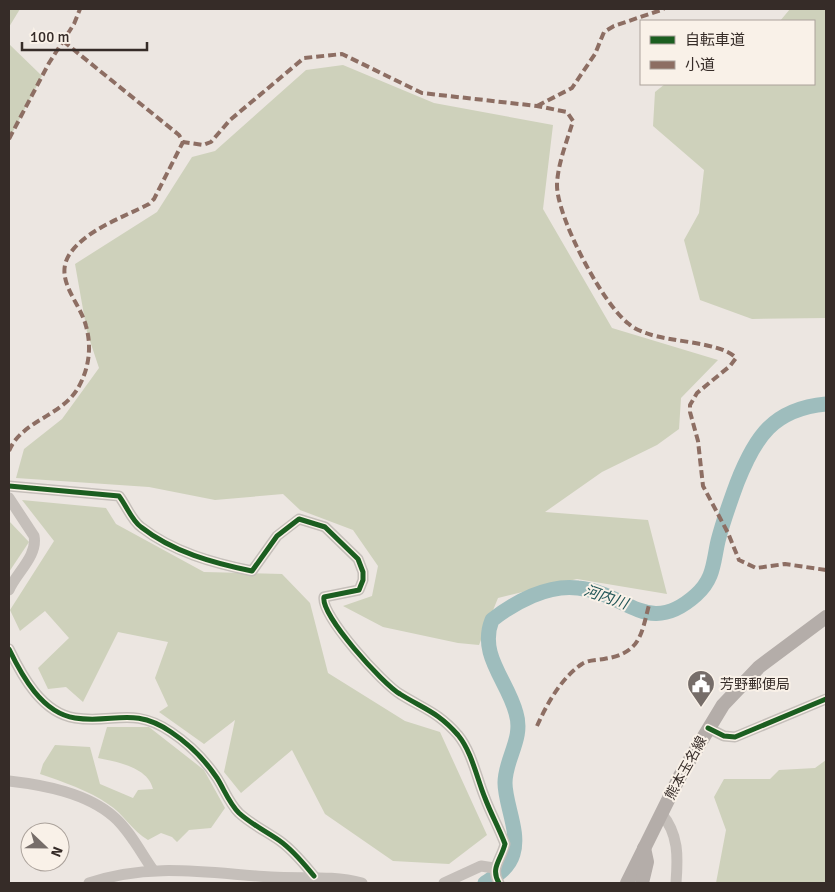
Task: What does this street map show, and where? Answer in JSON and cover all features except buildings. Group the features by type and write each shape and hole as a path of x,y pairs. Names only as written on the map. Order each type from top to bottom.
{"main road":[{"name":"熊本玉名線","path":"626,883 661,813 708,728 739,686 759,667 826,617"},
{"name":"熊本玉名線","path":"642,883 647,862 644,848"}],"street":[{"path":"9,486 120,496 140,526 164,541 208,562 252,571 277,536 299,518 325,527 358,559 364,580 359,590 324,597 325,607 342,634 380,678 399,694 429,709 443,719 460,737 504,844 494,868 494,874 499,883"},
{"path":"9,498 34,536 35,543 31,555 14,578 9,590"},
{"path":"9,649 20,671 38,694 54,710 75,718 124,716 147,719 171,732 198,754 210,768 239,813 281,842 305,863 314,876"},
{"path":"708,728 724,736 735,737 826,699"},
{"path":"9,781 70,793 98,805 125,829 153,870"},
{"path":"661,813 670,824 678,850 676,883"},
{"path":"444,883 481,866 494,868"},
{"path":"89,883 110,876 153,870 200,870 271,877 314,876 362,883"}],"green space":[{"path":"9,9 20,9 9,27"},
{"path":"790,9 826,9 826,318 752,319 700,300 684,240 699,213 704,170 653,126 655,92 664,85 815,85 815,20 781,20"},
{"path":"9,44 42,76 9,139"},
{"path":"343,65 434,103 553,125 543,209 612,328 718,360 681,398 679,429 657,445 602,472 545,512 648,520 667,594 577,579 498,598 479,645 458,643 383,627 343,606 372,596 378,566 353,530 300,510 283,494 215,500 149,487 16,478 24,449 62,419 99,368 87,332 75,264 157,212 192,157 215,151 306,70"},
{"path":"22,500 106,508 116,524 204,572 282,574 310,603 328,673 405,721 440,732 487,835 449,864 393,861 325,814 292,750 241,793 224,772 235,720 204,744 159,712 168,706 155,678 168,642 118,632 83,702 66,687 48,689 38,668 69,638 45,611 20,631 10,610 54,541"},
{"path":"9,521 29,542 9,572"},
{"path":"107,727 149,727 204,770 225,808 211,828 189,830 177,842 172,837 161,833 148,840 137,832 114,808 101,799 40,774 43,764 55,745 90,747 100,784 133,798 138,790 153,789 145,775 131,767 98,758"},
{"path":"826,760 826,883 716,883 726,830 714,797 724,779 770,779 779,770 815,768"}],"waterway":[{"name":"河内川","path":"485,883 506,867 511,859 515,845 514,827 505,783 518,731 518,722 512,701 491,656 489,633 492,620 532,596 567,587 595,592 637,610 650,613 664,613 679,607 696,595 710,577 720,534 732,497 744,467 759,439 768,428 792,412 826,404"}],"marked path":[{"path":"9,139 49,63 74,24 80,9"},
{"path":"537,106 572,88 595,54 604,32 614,26 664,9"},
{"path":"63,41 179,135 183,142 203,145 211,142 230,120 304,58 342,54 422,93 537,106 567,112 573,121 559,168 557,184 559,198 572,237 607,299 618,314 639,330 656,336 707,345 729,353 736,358 730,366 697,393 690,405 690,412 698,441 703,486 728,533 739,560 756,568 785,564 826,570"},
{"path":"9,451 23,432 71,398 85,373 89,350 88,334 83,317 66,282 64,273 69,255 76,246 95,231 149,204 154,199 183,142"},
{"path":"537,726 555,692 574,670 587,662 616,656 632,647 641,634 649,605"}],"cycle path":[{"path":"9,486 119,496 132,517 153,536 180,550 208,560 252,571 277,536 299,519 325,527 358,559 363,572 363,580 359,590 324,597 325,606 342,633 380,677 400,694 444,721 463,742 471,757 487,804 505,844 496,868 499,883"},
{"path":"9,649 34,692 53,709 63,715 88,719 134,718 145,720 158,724 178,737 207,765 239,813 285,845 314,876"},
{"path":"708,728 724,736 735,737 826,699"}],"place":[{"name":"芳野郵便局","path":"701,708"}]}
